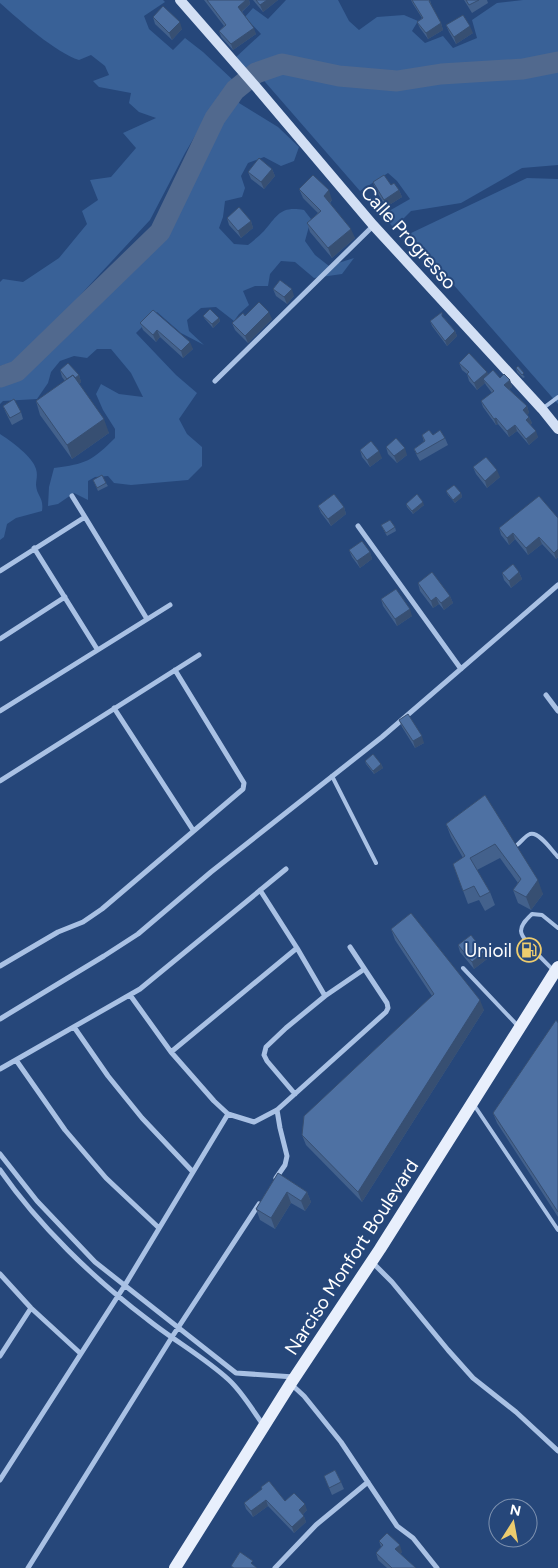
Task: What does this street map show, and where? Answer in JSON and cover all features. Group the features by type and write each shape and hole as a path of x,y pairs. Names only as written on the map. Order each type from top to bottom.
{"main road":[{"name":"Calle Progresso","path":"180,0 374,225 542,409 558,429"},
{"name":"Narciso Monfort Boulevard","path":"175,1568 293,1380 371,1262 556,970"}],"street":[{"path":"215,381 374,225"},
{"path":"72,496 147,619"},
{"path":"0,571 85,517"},
{"path":"358,526 461,669"},
{"path":"34,548 97,649"},
{"path":"0,1019 138,934 219,866 382,737 558,586"},
{"path":"0,640 65,597"},
{"path":"0,711 170,605"},
{"path":"0,781 199,655"},
{"path":"0,966 58,932 83,922 102,909 244,786 176,670"},
{"path":"546,695 558,710"},
{"path":"114,708 193,830"},
{"path":"0,1069 140,989 286,869"},
{"path":"260,890 298,948 325,996"},
{"path":"172,1052 298,948"},
{"path":"130,995 172,1052 214,1101 228,1114 254,1122 277,1110 386,1012 388,1008 387,1003 350,948"},
{"path":"295,1094 267,1061 264,1055 266,1047 325,996 363,970"},
{"path":"74,1027 108,1076 142,1118 193,1172"},
{"path":"16,1060 65,1130 106,1178 159,1228"},
{"path":"272,1184 285,1165 288,1156 277,1110"},
{"path":"0,1480 125,1285 228,1114"},
{"path":"0,1154 37,1201 96,1262 236,1373 293,1380 357,1464 398,1526 413,1538 437,1568"},
{"path":"0,1170 46,1226 89,1271 146,1319 231,1382 264,1426"},
{"path":"28,1568 172,1337 262,1200"},
{"path":"371,1262 392,1282 473,1378 516,1412 558,1451"},
{"path":"0,1274 31,1308 80,1354"},
{"path":"0,1356 31,1308"},
{"path":"231,1382 236,1373"},
{"path":"275,1568 316,1525 368,1482"}],"lane":[{"path":"542,409 558,397"},
{"path":"332,776 376,863"},
{"path":"517,845 529,834 534,834 558,857"},
{"path":"556,970 524,939 521,931 524,922 532,914 542,915 558,928"},
{"path":"463,968 519,1027"},
{"path":"472,1103 558,1230"}],"shaded area":[{"path":"0,0 163,0 165,2 144,16 149,29 173,50 185,38 234,81 219,95 185,153 150,220 40,341 14,362 0,366 0,282 3,279 23,282 59,258 87,224 82,211 98,200 90,180 111,177 136,148 123,133 156,118 139,112 129,103 131,93 99,87 93,81 109,75 105,66 91,55 79,60 60,51 17,18 0,3"},
{"path":"286,0 338,0 349,21 359,30 377,17 404,15 418,21 412,31 425,43 443,36 453,48 477,38 472,20 497,3 523,0 558,0 558,55 524,65 438,71 395,77 367,71 336,71 307,66 287,59 249,73 235,58 261,34 245,17 253,8 268,19"},
{"path":"558,67 558,165 522,168 461,203 411,211 394,228 382,215 410,199 397,181 388,173 360,191 259,75 282,70 337,82 419,86 449,79 527,76"},
{"path":"242,91 239,103 278,127 299,147 294,161 281,166 264,157 248,163 241,176 245,188 242,197 225,201 223,217 219,228 234,244 248,245 280,213 290,209 304,210 311,219 305,241 315,255 329,266 354,258 342,274 314,278 295,262 281,261 270,274 268,286 255,286 243,291 249,305 234,321 216,307 201,308 187,320 189,331 204,345 181,333 157,312 136,333 176,375 197,393 179,419 187,434 202,447 202,466 188,480 131,485 114,483 108,476 95,477 88,481 88,500 74,493 58,504 48,506 49,487 54,468 74,465 88,460 115,438 115,429 96,394 101,384 119,394 143,397 131,373 111,349 97,349 87,358 74,356 60,361 51,372 48,383 37,399 3,401 0,404 0,384 21,377 169,235 223,123"},
{"path":"527,178 558,179 558,404 409,234"},
{"path":"0,434 21,450 34,464 37,473 36,485 42,511 16,518 7,524 4,537 0,540"}],"building":[{"path":"207,0 246,0 238,7 254,28 231,44 219,31 226,25"},
{"path":"256,0 267,0 260,5"},
{"path":"412,0 430,0 441,23 426,33 417,22 423,18"},
{"path":"466,0 479,0 469,5"},
{"path":"163,6 180,22 169,33 153,17"},
{"path":"463,15 470,26 454,37 446,25"},
{"path":"259,158 272,169 261,182 248,172"},
{"path":"313,175 329,190 324,196 351,229 328,248 307,223 321,211 299,189"},
{"path":"384,175 391,185 394,183 399,190 384,200 373,182"},
{"path":"239,207 251,221 238,231 227,218"},
{"path":"280,280 292,289 284,297 273,289"},
{"path":"259,302 269,312 245,336 232,323 243,313 245,316"},
{"path":"210,309 219,318 212,324 203,316"},
{"path":"153,310 190,342 181,351 157,330 153,335 140,323"},
{"path":"442,312 442,316 455,331 445,341 430,321"},
{"path":"469,353 487,372 474,383 467,374 469,372 459,363"},
{"path":"68,363 79,375 75,378 73,375 67,379 60,370"},
{"path":"518,366 524,373 522,375 516,368"},
{"path":"493,370 500,378 504,374 510,380 504,385 527,406 523,410 529,417 526,420 536,431 526,439 515,425 507,431 496,418 494,419 481,401 494,391 483,379"},
{"path":"73,375 104,419 67,445 36,401"},
{"path":"14,399 21,412 10,418 3,406"},
{"path":"429,430 433,435 440,430 445,438 417,454 414,449 425,441 422,435"},
{"path":"396,438 405,448 394,456 386,447"},
{"path":"371,441 379,451 367,460 360,450"},
{"path":"486,457 497,470 485,481 473,467"},
{"path":"102,475 106,483 97,488 93,480"},
{"path":"454,485 461,493 453,500 446,491"},
{"path":"334,494 344,507 328,519 318,506"},
{"path":"417,494 423,502 412,511 406,504"},
{"path":"539,496 558,518 558,549 554,553 539,537 526,548 513,533 507,538 499,528"},
{"path":"390,520 395,527 386,533 381,525"},
{"path":"362,541 370,552 357,561 349,550"},
{"path":"513,564 519,572 509,581 502,573"},
{"path":"432,572 450,596 441,603 436,597 431,601 418,583"},
{"path":"396,589 410,609 395,619 381,599"},
{"path":"408,714 422,736 413,741 399,720"},
{"path":"373,754 381,764 373,771 365,761"},
{"path":"485,795 538,880 526,897 513,890 521,879 495,844 470,858 490,892 480,897 474,886 463,891 453,864 465,856 446,824"},
{"path":"411,913 480,1000 358,1192 302,1135 304,1116 434,994 391,929"},
{"path":"471,935 484,952 472,962 458,945"},
{"path":"556,1020 558,1023 558,1212 493,1113"},
{"path":"278,1173 307,1192 301,1201 287,1192 271,1218 256,1209"},
{"path":"335,1470 341,1482 329,1488 324,1476"},
{"path":"269,1481 285,1501 294,1493 305,1504 299,1510 304,1516 292,1527 266,1500 251,1511 244,1503"},
{"path":"387,1533 400,1545 395,1549 416,1568 392,1568 376,1553 383,1545 379,1541"},
{"path":"240,1552 253,1561 251,1563 257,1568 234,1568 231,1566"}],"waterway":[{"path":"0,377 17,371 160,232 215,118 235,90 256,73 282,64 339,76 397,81 441,74 523,69 558,62"}],"place":[{"name":"Unioil","path":"529,950"}]}
